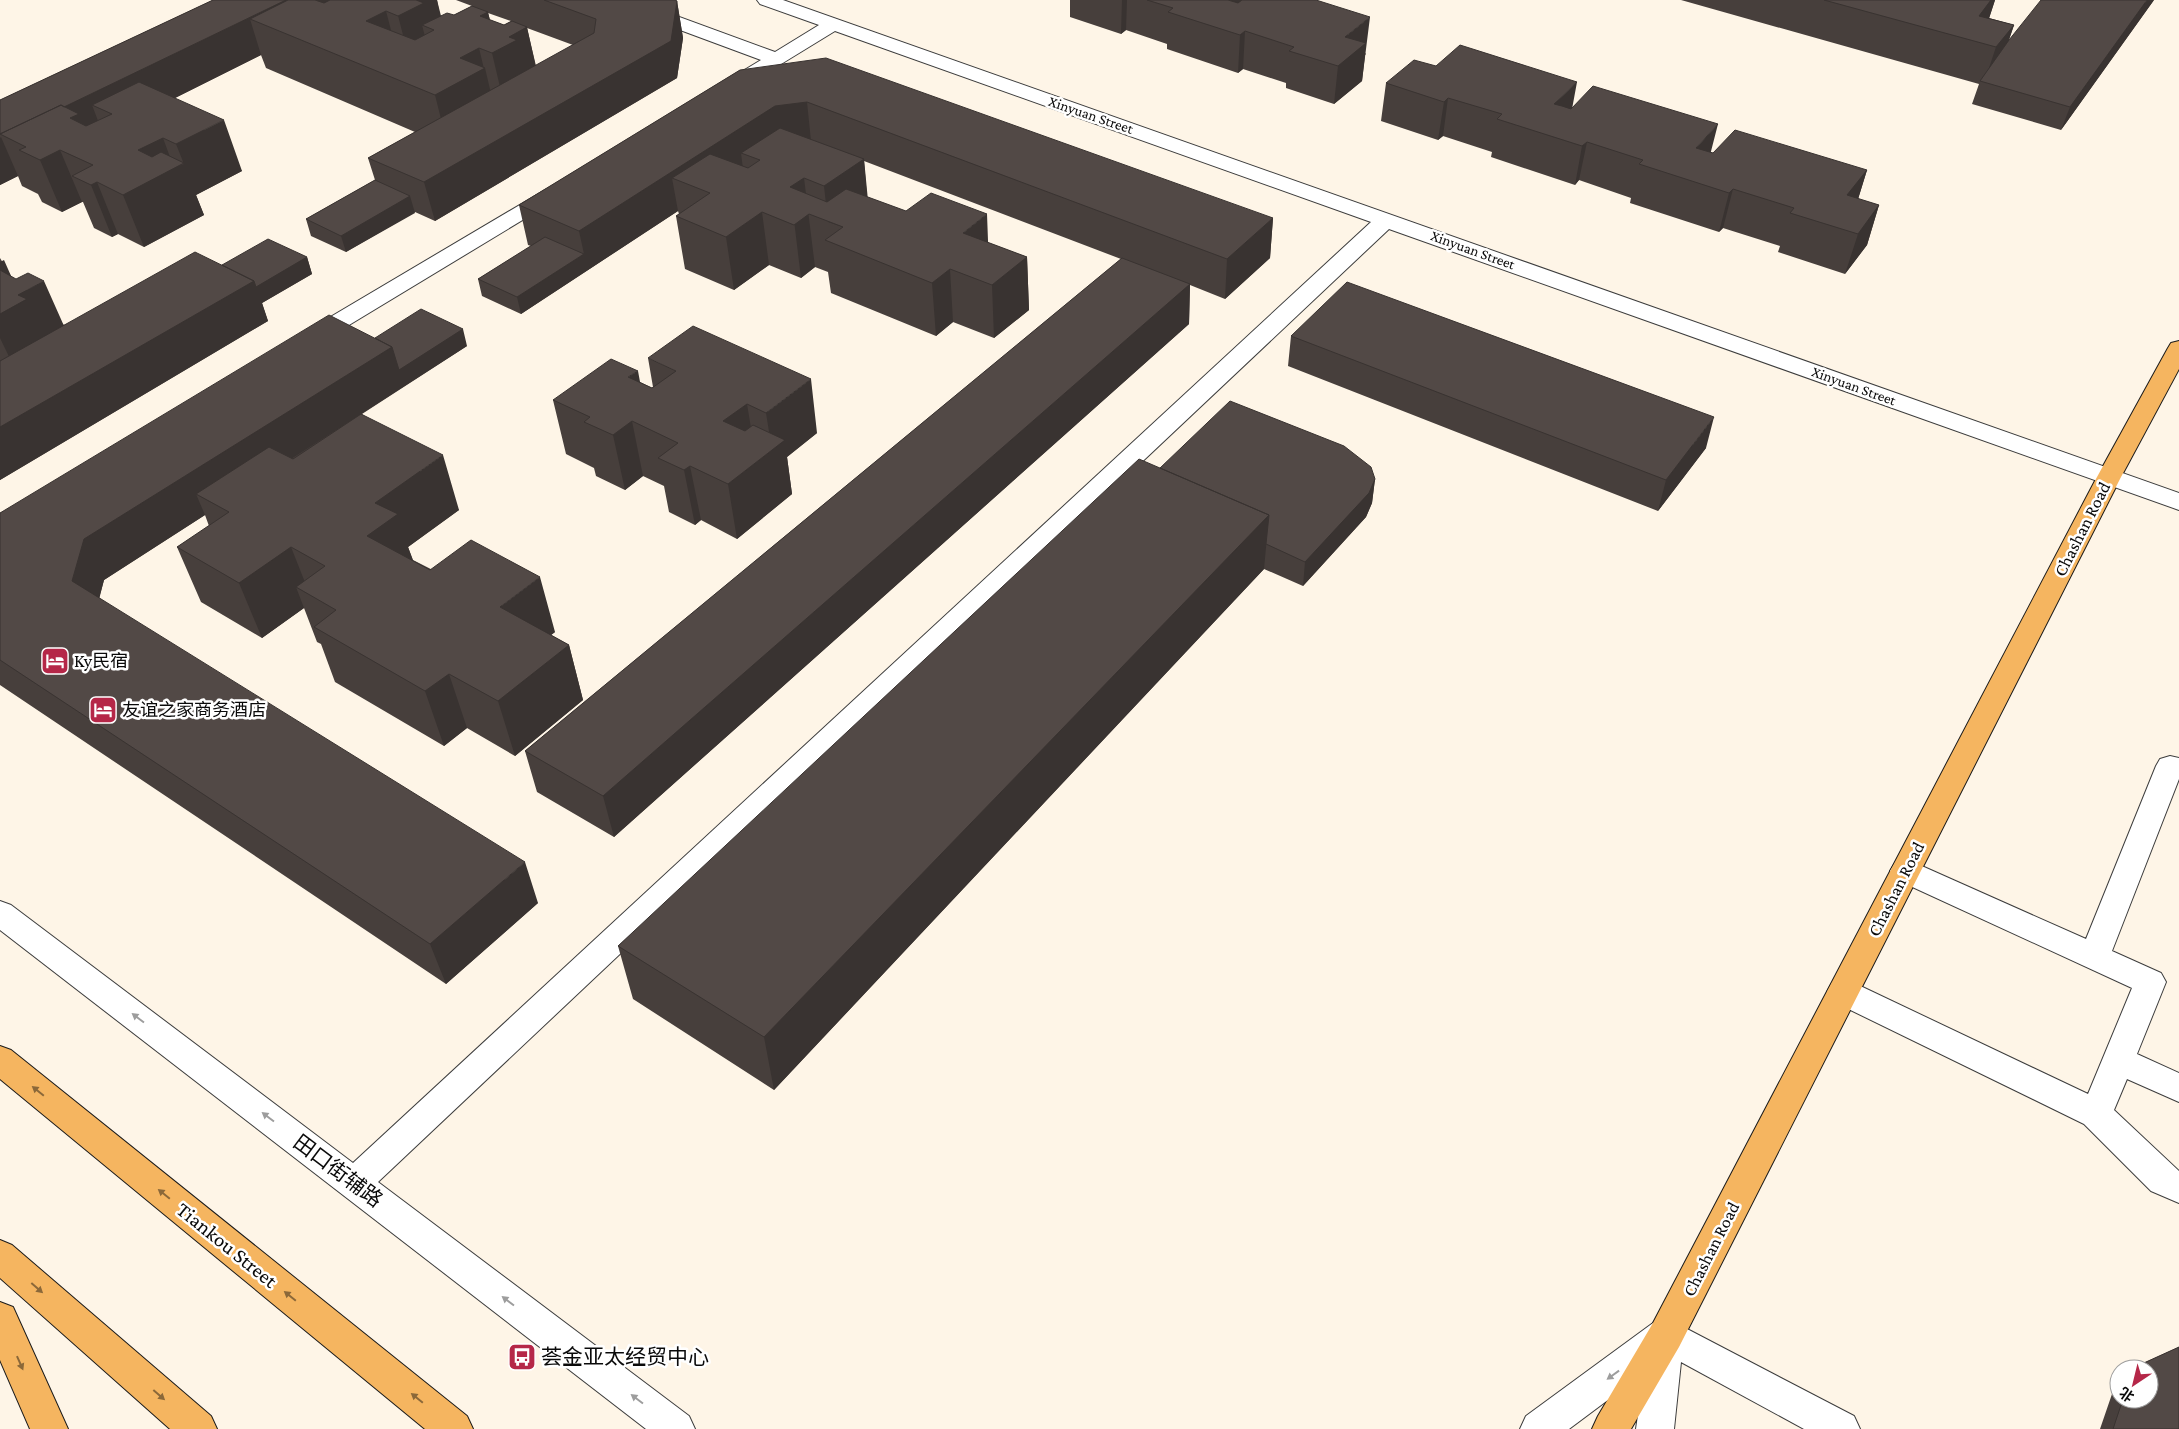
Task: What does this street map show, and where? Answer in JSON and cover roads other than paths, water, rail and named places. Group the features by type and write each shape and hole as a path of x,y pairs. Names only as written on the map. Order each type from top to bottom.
{"main road":[{"name":"Chashan Road","path":"1611,1429 1666,1335 2109,477 2179,348"},
{"name":"Tiankou Street","path":"0,1060 454,1429"},
{"path":"0,1256 198,1429"},
{"path":"0,1319 49,1429"}],"street":[{"path":"616,0 776,59"},
{"name":"Xinyuan Street","path":"766,0 2179,502"},
{"path":"716,95 834,24"},
{"path":"289,352 572,182"},
{"path":"354,1183 1386,220"},
{"path":"2094,957 2170,766 2179,769"},
{"path":"1905,871 2150,982 2096,1114"},
{"name":"田口街辅路","path":"0,913 676,1429"},
{"path":"1843,992 2096,1114 2163,1180 2179,1188"},
{"path":"2118,1060 2179,1088"},
{"path":"1539,1429 1666,1335"},
{"path":"1655,1429 1666,1335"},
{"path":"1666,1335 1841,1429"}],"place":[{"name":"Ky民宿","path":"55,661"},
{"name":"友谊之家商务酒店","path":"103,710"},
{"name":"荟金亚太经贸中心","path":"522,1357"}]}
